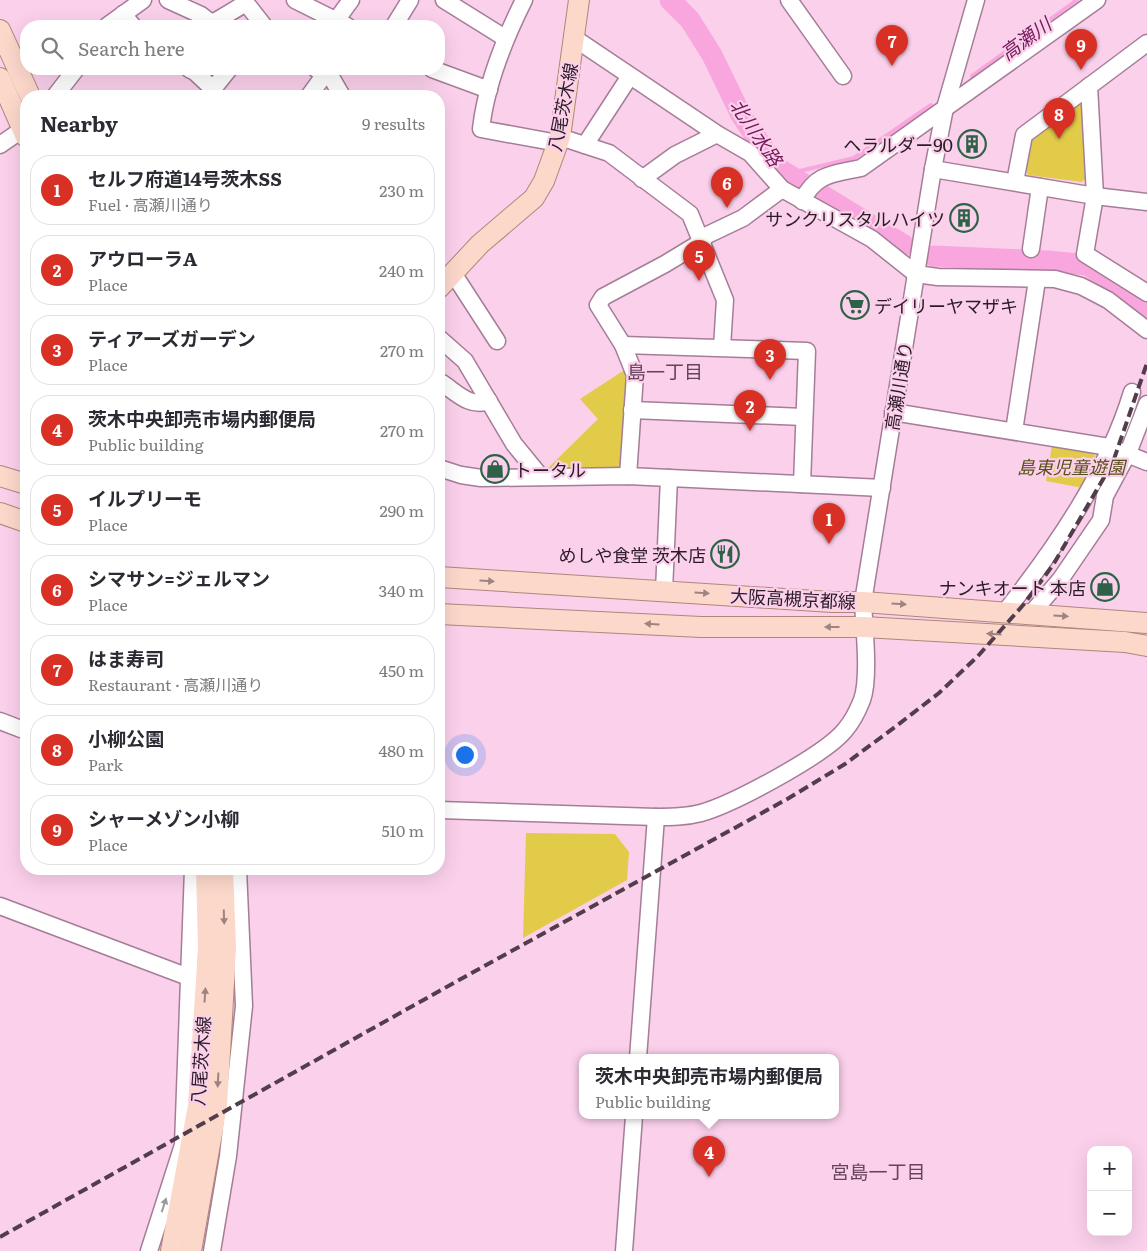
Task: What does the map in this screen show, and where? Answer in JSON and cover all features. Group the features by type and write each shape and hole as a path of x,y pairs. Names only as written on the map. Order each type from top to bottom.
{"main road":[{"name":"八尾茨木線","path":"445,282 480,244 534,198 544,181 559,140 579,0"},
{"path":"0,30 20,74"},
{"path":"20,75 27,90"},
{"path":"0,78 20,120"},
{"path":"0,476 20,482"},
{"path":"0,513 20,520"},
{"name":"大阪高槻京都線","path":"445,577 863,602 1147,622"},
{"name":"大阪高槻京都線","path":"445,614 700,627 864,627 1125,642 1147,646"},
{"name":"八尾茨木線","path":"171,1251 194,1184 217,1106 226,948 207,875"},
{"name":"八尾茨木線","path":"190,1251 194,1184"}],"street":[{"path":"128,20 143,0"},
{"path":"168,0 201,15 207,20"},
{"path":"295,0 331,20"},
{"path":"340,20 351,0"},
{"path":"398,20 410,0"},
{"path":"524,0 505,38 489,90 481,129 559,140 609,153 690,214 725,300 722,347"},
{"path":"788,0 843,76"},
{"name":"高瀬川通り","path":"445,810 656,817 685,816 721,806 812,756 846,730 863,698 866,652 863,602 933,169 946,108 976,0"},
{"path":"806,193 823,176 861,168 1097,0"},
{"path":"452,2 505,38"},
{"path":"218,20 246,3 259,20"},
{"path":"574,38 717,134 750,153 782,189 806,193 872,239 916,274 938,277 1054,279 1081,286 1108,300 1147,330"},
{"path":"1015,182 1024,135 1147,44"},
{"path":"445,74 489,90"},
{"path":"60,90 71,75"},
{"path":"198,75 213,89 224,75"},
{"path":"312,90 318,75"},
{"path":"325,75 336,84 339,90"},
{"path":"584,145 630,76"},
{"path":"1089,86 1095,196 1085,254 1147,293"},
{"path":"0,145 20,134"},
{"path":"642,178 675,154 717,134"},
{"path":"933,169 1095,196 1147,202"},
{"path":"1031,249 1040,187"},
{"path":"628,476 634,375 623,345 598,306 603,297 665,264 702,240 743,218 782,189"},
{"path":"453,273 497,341"},
{"path":"1014,431 1037,280"},
{"path":"445,343 465,361 514,444 541,477"},
{"path":"623,345 807,351 802,484"},
{"path":"445,385 470,402 480,404 490,401"},
{"path":"1005,612 1062,533 1109,447 1126,411 1132,392"},
{"path":"1031,614 1060,580 1091,538 1101,520 1105,496 1128,453 1147,404"},
{"path":"632,410 804,416"},
{"path":"893,412 1109,447 1147,462"},
{"path":"445,470 471,477 628,476 882,488"},
{"path":"664,590 669,478"},
{"path":"0,721 20,729"},
{"path":"638,1054 656,817"},
{"path":"149,1251 183,1145 190,978 205,875"},
{"path":"212,1251 228,1156 244,1006 238,875"},
{"path":"0,906 190,978"},
{"path":"624,1251 634,1119"}],"green space":[{"path":"1077,101 1086,105 1089,175 1082,182 1028,175 1025,167 1031,136"},
{"path":"629,367 621,469 545,471 598,419 580,399"},
{"name":"島東児童遊園","path":"1052,445 1092,451 1097,459 1083,488 1046,481"},
{"path":"526,833 615,834 629,852 627,880 523,938"}],"waterway":[{"name":"北川水路","path":"670,0 690,20 712,55 741,115 776,167 904,245"},
{"name":"高瀬川","path":"972,76 1077,0"},
{"name":"高瀬川","path":"787,174 854,158 931,105"},
{"name":"北川水路","path":"933,256 1048,261 1088,265 1147,310"}],"railway":[{"path":"0,1237 789,798 845,764 895,727 939,693 978,656 1024,604 1053,565 1113,462 1147,363"}],"place":[{"name":"はま寿司","path":"892,66"},
{"name":"シャーメゾン小柳","path":"1081,70"},
{"name":"小柳公園","path":"1059,139"},
{"name":"ヘラルダー90","path":"972,144"},
{"name":"シマサン=ジェルマン","path":"727,208"},
{"name":"サンクリスタルハイツ","path":"964,218"},
{"name":"イルプリーモ","path":"699,281"},
{"name":"デイリーヤマザキ","path":"855,305"},
{"name":"ティアーズガーデン","path":"770,380"},
{"name":"アウローラA","path":"750,431"},
{"name":"トータル","path":"495,469"},
{"name":"セルフ府道14号茨木SS","path":"829,544"},
{"name":"めしや食堂 茨木店","path":"725,554"},
{"name":"ナンキオート 本店","path":"1105,587"},
{"name":"茨木中央卸売市場内郵便局","path":"709,1177"}],"district":[{"name":"島一丁目","path":"665,371"},
{"name":"宮島一丁目","path":"878,1171"}]}
